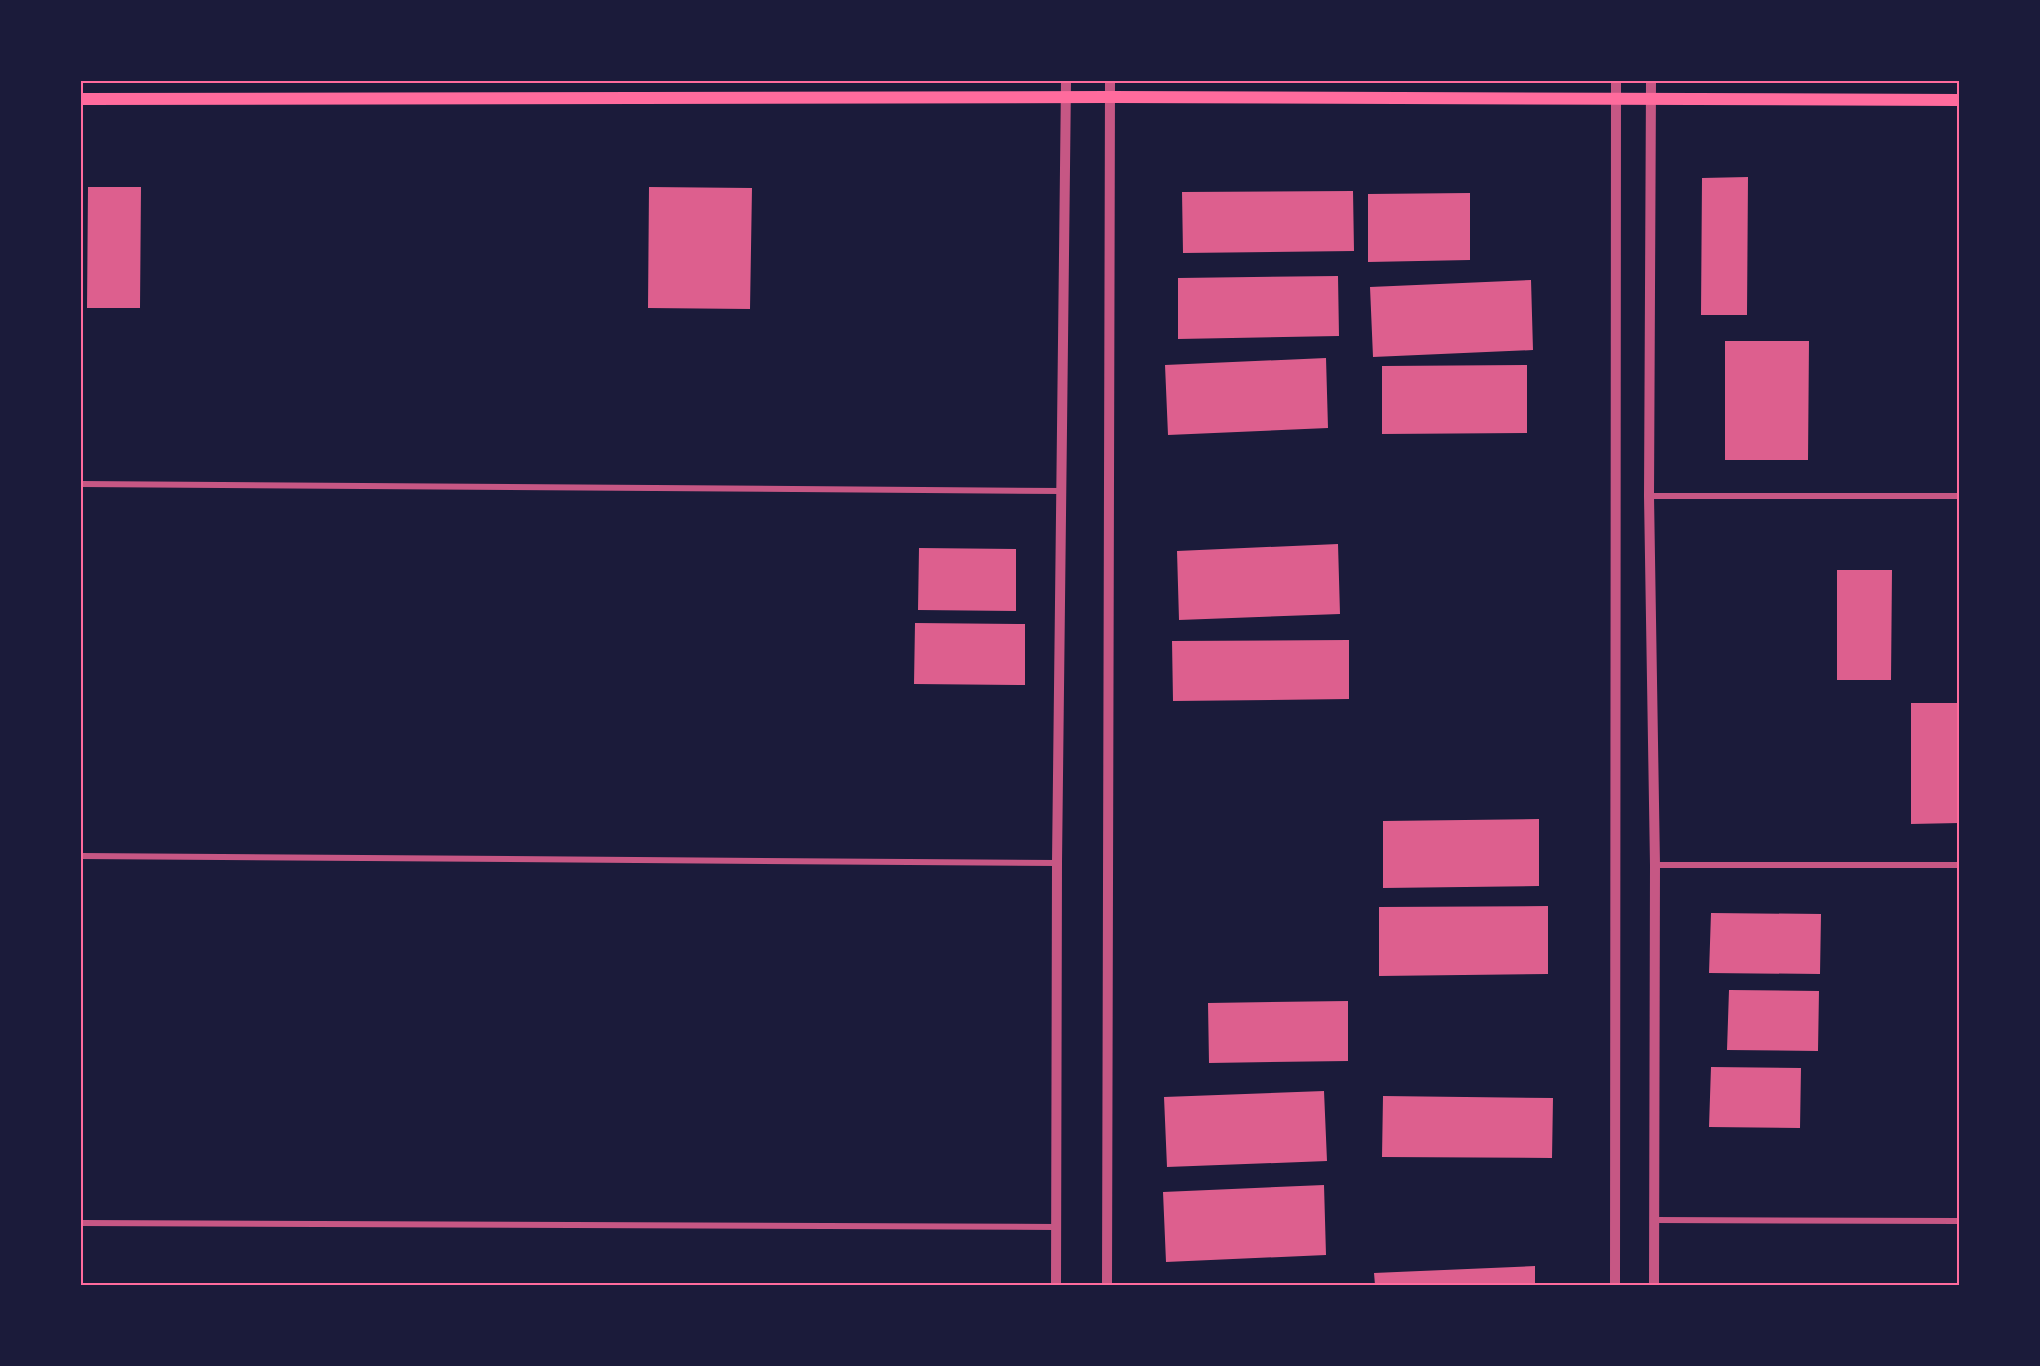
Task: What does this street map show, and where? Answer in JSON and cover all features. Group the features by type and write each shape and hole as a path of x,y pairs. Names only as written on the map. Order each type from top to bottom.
{"main road":[{"path":"81,99 1110,97 1959,100"}],"street":[{"path":"1056,1285 1057,863 1066,81"},
{"path":"1107,1285 1110,81"},
{"path":"1615,1285 1616,81"},
{"path":"1651,81 1648,496 1655,865 1654,1285"},
{"path":"81,484 1062,492"},
{"path":"1648,496 1959,496"},
{"path":"81,856 1057,863"},
{"path":"1655,865 1959,865"},
{"path":"1653,1220 1959,1221"},
{"path":"81,1223 1056,1227"}],"building":[{"path":"1748,177 1747,315 1701,315 1702,178"},
{"path":"88,187 141,187 140,308 87,308"},
{"path":"649,187 752,188 750,309 648,308"},
{"path":"1353,191 1354,251 1183,253 1182,192"},
{"path":"1470,193 1470,260 1368,262 1368,194"},
{"path":"1338,276 1339,336 1178,339 1178,278"},
{"path":"1531,280 1533,350 1373,357 1370,287"},
{"path":"1725,341 1809,341 1808,460 1725,460"},
{"path":"1326,358 1328,428 1168,435 1165,365"},
{"path":"1527,365 1527,433 1382,434 1382,366"},
{"path":"1338,544 1340,614 1179,620 1177,551"},
{"path":"919,548 1016,549 1016,611 918,610"},
{"path":"1837,570 1892,570 1891,680 1837,680"},
{"path":"915,623 1025,624 1025,685 914,684"},
{"path":"1349,640 1349,699 1173,701 1172,641"},
{"path":"1911,703 1959,703 1959,823 1911,824"},
{"path":"1539,819 1539,886 1383,888 1383,821"},
{"path":"1548,906 1548,974 1379,976 1379,907"},
{"path":"1711,913 1821,914 1820,974 1709,973"},
{"path":"1729,990 1819,991 1818,1051 1727,1050"},
{"path":"1348,1001 1348,1061 1209,1063 1208,1003"},
{"path":"1711,1067 1801,1068 1800,1128 1709,1127"},
{"path":"1324,1091 1327,1161 1167,1167 1164,1097"},
{"path":"1383,1096 1553,1098 1552,1158 1382,1157"},
{"path":"1324,1185 1326,1255 1166,1262 1163,1192"},
{"path":"1535,1266 1535,1285 1375,1285 1374,1273"}]}
